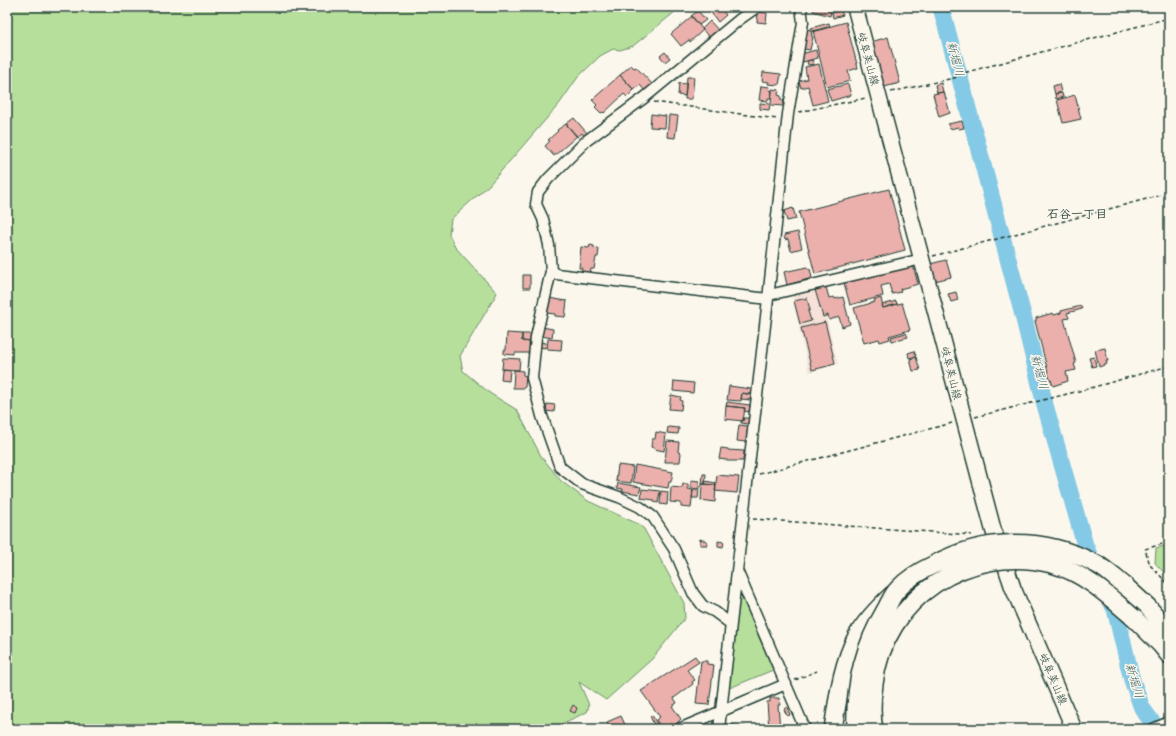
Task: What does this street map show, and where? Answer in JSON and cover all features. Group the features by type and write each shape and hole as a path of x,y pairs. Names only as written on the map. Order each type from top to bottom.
{"highway":[{"path":"833,729 841,683 849,655 857,636 875,611 917,573 942,560 970,549 1011,543 1032,544 1054,547 1076,555 1097,564 1125,586 1148,607 1169,631"},
{"path":"874,729 872,697 876,669 886,640 900,616 936,583 959,570 984,562 1013,560 1034,561 1053,565 1077,574 1092,583 1136,619 1169,655"},
{"path":"856,729 855,707 859,678 866,654 880,618 897,590"}],"main road":[{"name":"岐阜美山線","path":"855,7 993,529 1006,568 1074,729"}],"street":[{"path":"731,624 715,612 703,606 693,594 674,548 653,517 640,507 620,497 582,484 560,467 542,416 532,378 536,338 551,271 549,245 536,204 538,192 548,179 586,141 644,98 740,19 757,7"},
{"path":"720,729 769,297 787,117 803,22 800,7"},
{"path":"551,271 556,274 769,297 922,259"},
{"path":"738,572 804,729"},
{"path":"679,729 786,684"},
{"path":"1153,729 1169,722"}],"path":[{"path":"644,98 653,102 787,117 954,78 967,72 1169,18"},
{"path":"922,259 1169,193"},
{"path":"748,476 1087,389 1169,366"},
{"path":"743,518 974,535"},
{"path":"1169,542 1145,549 1150,565 1169,585"},
{"path":"786,684 817,671"}],"shaded area":[{"path":"819,289 838,364 809,372 792,296"}],"green space":[{"path":"7,7 681,7 633,46 620,50 613,49 600,56 578,77 560,103 489,185 451,219 449,234 455,247 497,293 460,356 463,371 491,394 517,410 541,456 561,481 588,501 638,524 644,529 684,603 685,618 652,659 606,700 579,682 589,705 587,712 559,725 554,729 408,729 397,723 374,729 7,729"},
{"path":"1169,545 1169,578 1155,563 1156,548"},
{"path":"744,599 773,670 727,689 736,602"}],"building":[{"path":"707,7 720,7 726,15 718,22"},
{"path":"814,7 832,7 830,16 813,11"},
{"path":"840,10 843,15 833,18 832,13"},
{"path":"698,11 706,20 699,25 691,16"},
{"path":"758,12 767,13 766,23 757,22"},
{"path":"692,16 703,30 690,42 689,40 681,46 671,34"},
{"path":"710,21 718,30 709,37 702,29"},
{"path":"846,22 858,68 848,71 850,81 827,87 813,31"},
{"path":"829,23 830,27 813,32 811,28"},
{"path":"807,29 811,30 813,37 810,50 804,49"},
{"path":"888,37 900,83 884,87 871,42"},
{"path":"816,50 818,58 803,62 801,54"},
{"path":"665,52 670,58 665,62 660,56"},
{"path":"812,60 814,64 808,65 807,61"},
{"path":"819,64 828,101 813,105 808,86 801,88 799,81 807,79 805,67"},
{"path":"631,65 634,68 636,67 652,84 645,91 640,85 634,90 620,75"},
{"path":"763,72 781,74 779,85 768,84 769,82 762,81"},
{"path":"620,75 634,90 627,97 624,94 604,113 601,113 595,107 597,105 592,100"},
{"path":"687,77 694,77 692,99 685,99"},
{"path":"679,83 686,84 685,96 678,95"},
{"path":"941,83 943,92 937,93 935,85"},
{"path":"848,84 851,95 831,101 827,89"},
{"path":"1059,84 1061,92 1055,94 1053,86"},
{"path":"761,86 770,87 769,90 772,91 771,98 768,98 768,101 759,100"},
{"path":"772,89 779,90 778,95 781,96 781,100 784,100 783,106 771,105"},
{"path":"944,92 950,113 939,117 933,94"},
{"path":"1062,93 1063,97 1056,99 1055,94"},
{"path":"1075,95 1081,119 1063,123 1057,100"},
{"path":"760,103 770,104 769,110 760,109"},
{"path":"651,114 666,116 665,128 650,127"},
{"path":"669,115 678,116 675,138 667,137"},
{"path":"574,118 587,133 584,136 582,133 577,137 566,124"},
{"path":"962,121 964,128 959,129 958,127 950,129 948,124"},
{"path":"566,124 577,136 554,156 545,146 550,141 548,140 558,131 557,130"},
{"path":"889,189 905,250 815,274 799,212"},
{"path":"793,208 796,219 787,221 784,211"},
{"path":"798,232 802,248 791,251 788,239 785,240 784,235"},
{"path":"590,245 599,249 594,269 591,269 590,273 581,272 582,268 579,268 581,247 589,248"},
{"path":"946,260 951,277 935,281 930,264"},
{"path":"913,265 918,284 900,289 901,292 892,294 889,284 881,286 883,296 850,305 844,283"},
{"path":"807,267 810,269 812,278 787,285 784,272"},
{"path":"523,275 530,275 530,288 523,288"},
{"path":"826,287 829,298 834,297 835,299 843,297 850,324 842,327 839,317 829,320 828,315 823,317 815,290"},
{"path":"956,292 958,300 951,302 948,294"},
{"path":"548,298 567,301 565,317 546,313"},
{"path":"807,298 810,310 808,311 811,321 800,324 794,301"},
{"path":"881,298 883,308 902,303 910,330 889,336 890,339 880,342 879,339 864,343 854,308 875,302 874,300"},
{"path":"896,301 897,304 883,308 882,305"},
{"path":"1081,306 1082,309 1067,313 1069,318 1064,319 1076,363 1074,364 1076,370 1066,372 1068,381 1053,386 1050,380 1035,321 1036,318 1053,313 1054,315 1061,313 1061,311"},
{"path":"825,322 835,363 812,370 801,328"},
{"path":"542,327 553,329 552,338 541,336"},
{"path":"507,333 522,334 522,341 531,342 531,353 515,353 515,355 504,354 504,350 506,350"},
{"path":"906,333 908,337 892,341 891,337"},
{"path":"522,334 531,334 531,342 522,341"},
{"path":"548,339 562,340 561,350 547,349"},
{"path":"540,342 546,343 545,348 539,347"},
{"path":"1105,348 1108,361 1106,361 1107,364 1099,367 1095,350"},
{"path":"914,351 916,356 909,358 908,353"},
{"path":"916,357 920,370 913,371 910,359"},
{"path":"1094,357 1096,366 1092,367 1089,358"},
{"path":"503,358 520,359 519,370 502,369"},
{"path":"502,369 510,370 509,381 501,380"},
{"path":"514,370 523,371 523,375 526,376 524,388 513,388"},
{"path":"674,381 694,383 693,393 673,391"},
{"path":"729,386 751,389 750,394 742,393 741,401 727,400"},
{"path":"742,393 751,395 750,400 741,399"},
{"path":"671,395 681,397 681,410 669,409"},
{"path":"727,402 750,405 749,412 744,411 745,408 726,406"},
{"path":"547,404 555,405 554,412 546,411"},
{"path":"726,406 745,408 743,421 725,419"},
{"path":"743,418 749,418 748,424 741,423"},
{"path":"739,425 748,426 746,442 737,441"},
{"path":"668,427 679,428 678,434 667,433"},
{"path":"656,432 666,434 664,451 651,447 652,439 655,439"},
{"path":"667,441 679,442 678,452 681,453 680,462 665,462"},
{"path":"721,448 744,451 743,461 727,461 719,459"},
{"path":"618,465 633,467 631,483 616,481"},
{"path":"635,465 673,472 668,488 633,482"},
{"path":"703,474 706,474 705,484 702,484"},
{"path":"717,475 739,477 737,493 715,491"},
{"path":"691,480 699,481 699,489 691,488"},
{"path":"705,481 716,483 716,485 705,484"},
{"path":"618,483 641,487 639,494 622,491 623,489 617,488"},
{"path":"683,484 688,484 688,489 693,490 691,508 681,507 681,503 670,502 671,487 682,488"},
{"path":"702,484 716,485 715,502 701,500"},
{"path":"642,489 660,491 658,503 654,502 654,500 641,498"},
{"path":"693,490 699,490 698,498 692,498"},
{"path":"661,491 668,492 667,505 660,504"},
{"path":"700,539 707,541 707,545 700,545"},
{"path":"718,541 724,542 723,547 718,546"},
{"path":"695,656 699,662 687,670 695,680 692,682 693,684 674,698 677,703 672,706 681,719 673,727 671,724 662,729 656,720 660,717 641,691"},
{"path":"701,661 707,661 707,664 714,665 709,705 696,704"},
{"path":"770,698 779,698 780,705 778,705 780,729 769,729 767,702 770,702"},
{"path":"573,705 577,708 575,713 570,711"},
{"path":"787,707 790,715 787,716 784,709"},
{"path":"652,715 657,724 654,725 650,716"},
{"path":"621,716 627,729 610,729 607,722"},
{"path":"726,724 746,727 746,729 725,729"}],"waterway":[{"name":"新堀川","path":"941,7 1024,319 1045,405 1085,545 1098,577 1115,609 1132,680 1142,708 1157,729"}],"district":[{"name":"石谷一丁目","path":"1077,214"}]}
